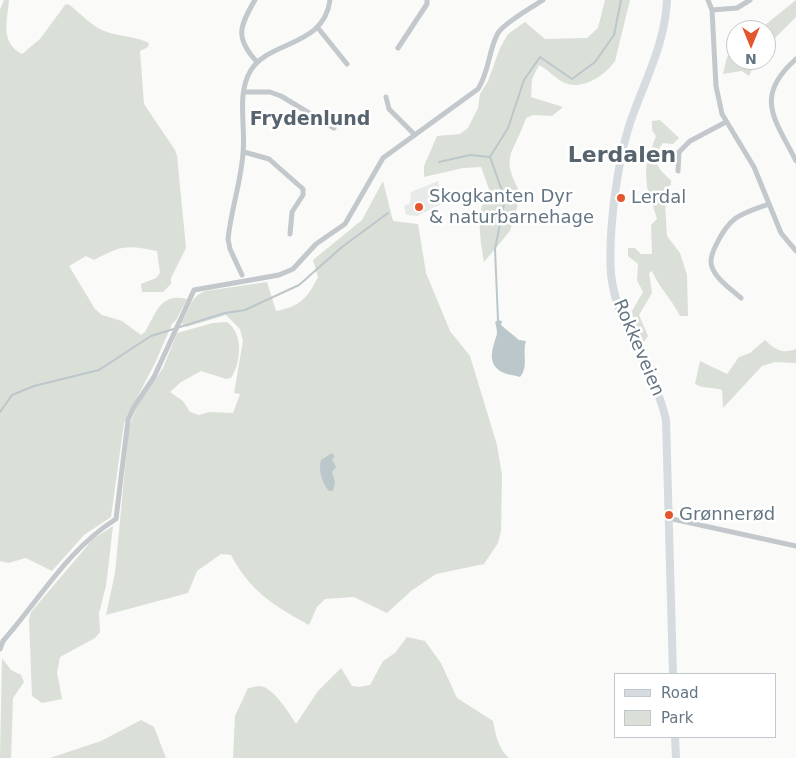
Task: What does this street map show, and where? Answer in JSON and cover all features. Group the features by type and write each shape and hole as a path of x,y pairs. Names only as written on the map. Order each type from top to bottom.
{"main road":[{"name":"Rokkeveien","path":"667,0 662,39 630,123 624,147 614,215 611,260 613,285 620,308 663,408 667,432 673,673"},
{"path":"675,738 676,758"}],"street":[{"path":"255,0 244,18 240,32 245,49 257,62"},
{"path":"242,275 230,249 228,239 244,152 244,92 246,81 257,62 318,28 326,15 330,0"},
{"path":"398,48 427,4 427,0"},
{"path":"0,649 4,641 74,553 95,534 116,519 128,420 154,376 194,290 287,272 316,244 341,228 352,215 380,161 478,89 486,77 492,47 499,31 543,0"},
{"path":"708,0 712,10 716,86 726,122 754,167 781,233 796,251"},
{"path":"712,10 737,8 750,0"},
{"path":"318,28 347,64"},
{"path":"796,60 776,79 771,96 772,114 796,161"},
{"path":"244,92 270,92 281,96 334,128"},
{"path":"386,97 389,109 415,135"},
{"path":"678,171 679,152 695,138 726,122"},
{"path":"244,152 269,159 303,189 303,195 292,212 290,234"},
{"path":"741,298 716,275 710,260 729,222 739,215 768,204"},
{"path":"668,518 796,546"}],"shaded area":[{"path":"438,181 442,204 417,216 406,215 404,206 410,203 411,192"},
{"path":"498,320 502,321 501,325 519,340 526,341 525,364 520,377 498,370 492,361 492,350 497,334 495,322"},
{"path":"332,453 335,457 332,459 336,467 332,472 335,482 333,491 329,491 321,476 320,464 321,460"}],"green space":[{"path":"4,0 9,0 6,31 10,44 22,54 40,39 65,5 68,4 101,30 149,43 148,47 140,51 144,104 175,150 177,156 186,248 171,278 171,284 163,292 142,292 141,284 156,278 160,273 157,251 131,247 118,249 94,260 86,256 69,266 95,309 102,315 122,321 141,335 145,332 156,311 165,302 178,298 187,299 172,324 156,361 124,423 111,517 84,535 52,571 26,558 8,563 0,561 0,10"},
{"path":"605,0 630,0 615,61 611,67 598,77 576,85 561,81 539,65 532,79 531,97 563,107 552,116 533,115 526,118 513,148 509,163 514,181 521,194 510,231 484,262 480,234 480,215 489,189 481,167 463,168 424,177 424,166 437,136 460,134 468,128 478,108 480,94 488,81 500,48 508,34 525,22 545,39 587,38 598,28"},
{"path":"796,0 796,17 776,37 776,20 771,20"},
{"path":"726,61 726,70 752,70 749,76 742,71 723,74"},
{"path":"660,120 679,138 673,144 663,143 659,148 656,158 662,172 671,180 671,185 664,188 667,236 680,253 687,275 688,316 680,316 652,271 649,273 652,293 639,315 648,336 644,342 634,323 632,311 643,292 637,280 638,264 628,256 628,248 635,248 641,254 652,254 651,225 657,219 647,187 646,171 647,160 656,136 652,130 652,121"},
{"path":"383,181 393,221 418,224 426,273 450,331 470,356 497,445 502,475 501,531 498,543 484,564 436,574 411,591 387,613 354,597 325,599 317,607 309,625 264,596 246,578 231,555 221,554 197,571 188,593 106,615 115,573 129,426 137,407 163,368 177,333 213,323 227,322 232,327 238,341 239,357 231,378 226,379 201,371 181,382 170,392 183,401 190,412 199,415 209,412 233,413 240,394 234,393 243,341 240,329 226,315 186,327 182,322 193,300 206,291 267,282 276,311 297,304 310,291 318,277 313,260 362,220"},
{"path":"765,340 779,350 796,349 796,363 775,362 762,366 723,408 722,390 701,387 695,384 700,361 727,374 739,357 750,353"},
{"path":"113,526 106,586 99,613 100,632 95,638 60,657 57,672 62,699 42,703 32,696 29,619 31,612 93,539"},
{"path":"407,637 425,641 441,663 457,698 493,721 496,737 509,758 233,758 235,716 248,688 260,686 270,691 281,702 296,724 318,691 341,668 352,686 370,685 383,661 395,653"},
{"path":"2,658 11,670 21,675 24,682 13,698 11,758 0,758"},
{"path":"141,720 154,727 166,758 50,758 101,741"}],"waterway":[{"path":"439,162 470,155 490,157 508,128 524,80 540,57 572,79 595,62 614,35 621,0"},
{"path":"490,157 505,199 495,249 498,320"},
{"path":"0,412 12,395 34,386 99,370 151,336 225,313 245,310 299,285 342,247 388,213"}],"place":[{"name":"Lerdal","path":"621,198"},
{"name":"Skogkanten Dyr & naturbarnehage","path":"419,207"},
{"name":"Grønnerød","path":"669,515"}],"district":[{"name":"Frydenlund","path":"310,120"},
{"name":"Lerdalen","path":"622,156"}]}
